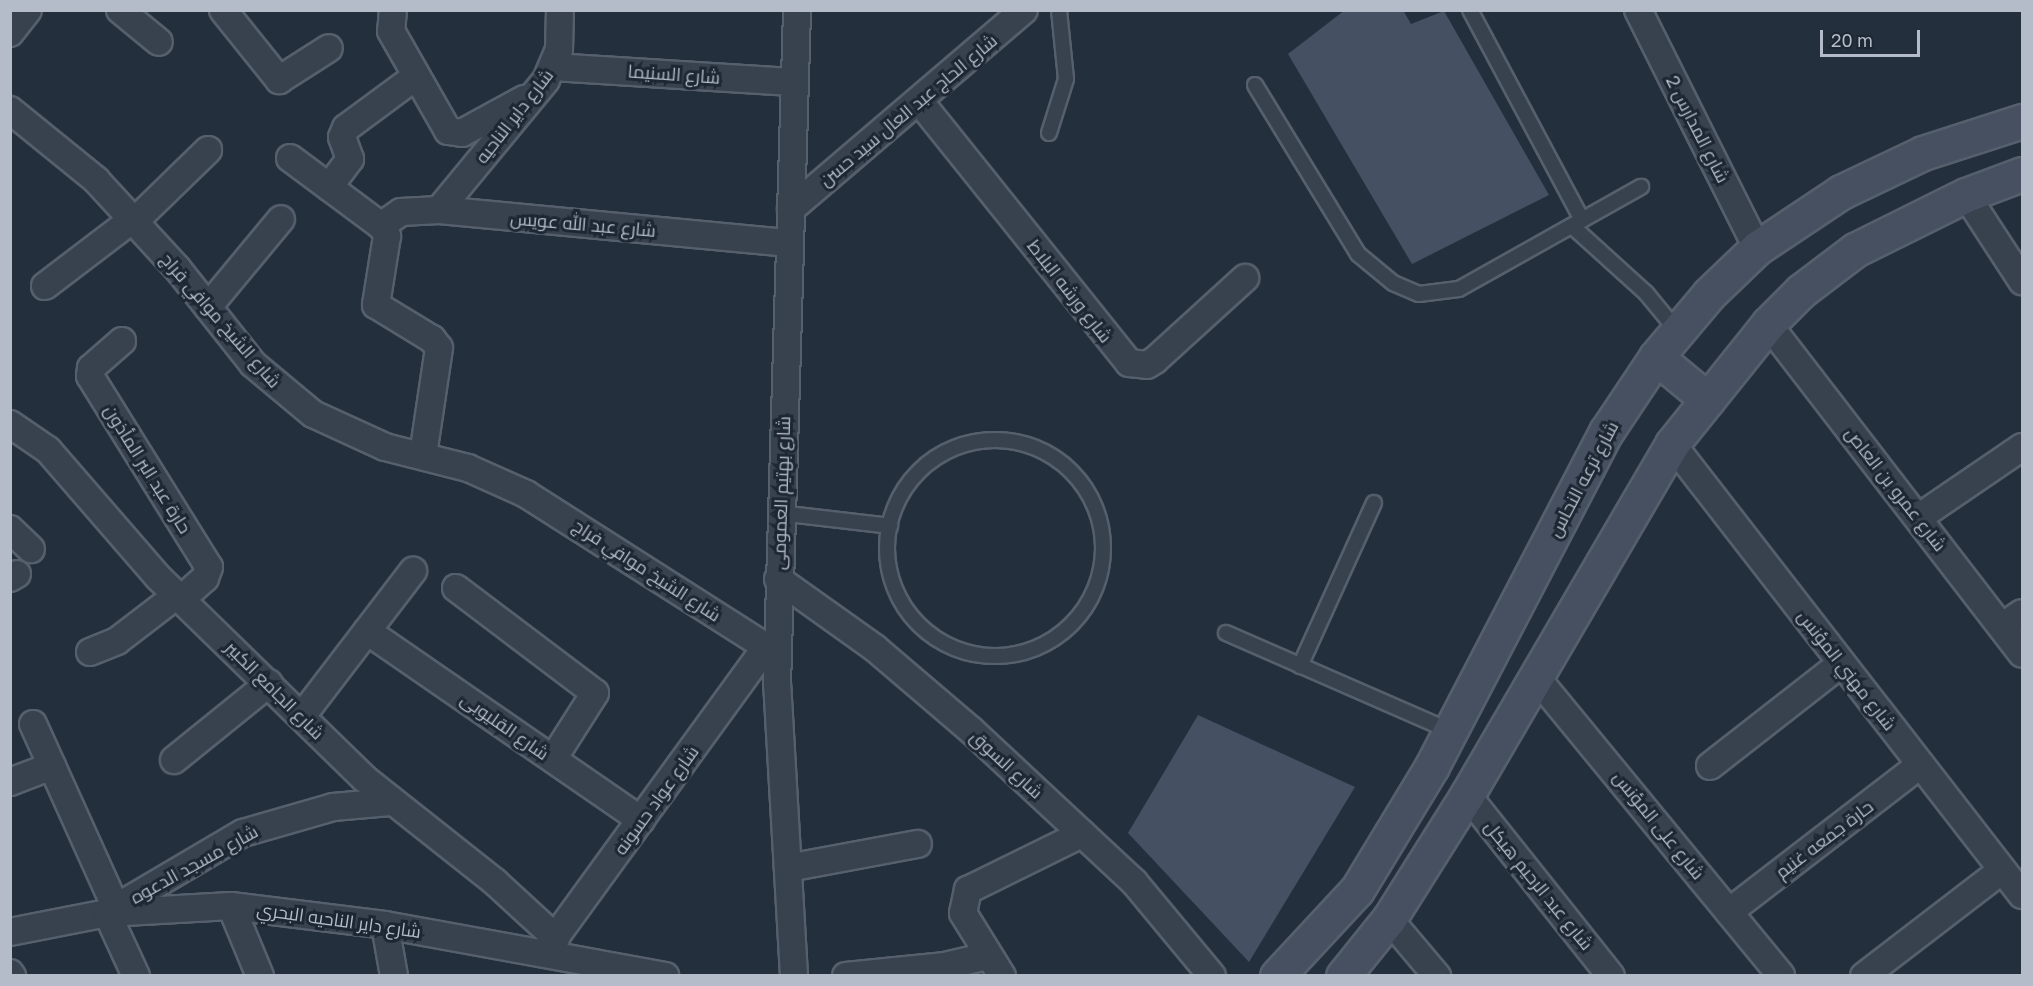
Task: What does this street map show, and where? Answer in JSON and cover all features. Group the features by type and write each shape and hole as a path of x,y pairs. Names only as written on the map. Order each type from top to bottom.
{"main road":[{"name":"شارع ترعه النحاس","path":"1276,975 1357,890 1450,731 1606,432 1656,357 1757,248 1841,192 1923,153 2022,121"},
{"path":"1343,975 1389,919 1467,795 1672,444 1768,324 1801,291 1855,250 1966,195 2022,174"},
{"path":"1656,357 1708,400"}],"street":[{"path":"120,10 159,42"},
{"path":"223,10 279,81 329,48"},
{"name":"شارع داير الناحيه","path":"438,210 537,92 554,67 562,32 560,10"},
{"name":"شارع بهتيم العمومى","path":"794,975 772,650 778,579 797,10"},
{"name":"شارع الحاج عبد العال سيد حسن","path":"791,209 920,102 1024,10"},
{"name":"شارع المدارس 2","path":"1638,10 1757,248"},
{"path":"392,21 415,77 443,126 455,133 537,92"},
{"name":"شارع السنيما","path":"554,67 795,82"},
{"path":"329,187 348,165 342,137 346,128 415,77"},
{"name":"شارع ورشه البلاط","path":"920,102 1129,363 1148,365 1155,360 1245,279"},
{"name":"شارع الشيخ موافي فراج","path":"10,110 57,144 134,220 253,364 313,414 385,447 468,468 526,494 772,650"},
{"path":"45,286 134,220 208,150"},
{"path":"290,158 381,226 387,236 376,305 432,339 439,348 423,455"},
{"path":"1966,195 2022,281"},
{"name":"شارع عبد الله عويس","path":"381,226 401,212 438,210 789,243"},
{"path":"208,307 281,219"},
{"name":"شارع عمرو بن العاص","path":"1768,324 1918,518 2012,620 2022,654"},
{"name":"حارة عبد البر المأذون","path":"90,652 117,640 180,597 206,578 209,567 90,376 91,368 122,341"},
{"name":"شارع الجامع الكبير","path":"10,424 48,450 180,597 390,801 495,882 545,948 558,975"},
{"name":"شارع مهني المؤنس","path":"1672,444 2022,895"},
{"path":"1918,518 2022,447"},
{"path":"10,529 31,549"},
{"path":"302,716 413,571"},
{"name":"شارع السوق","path":"778,579 876,649 971,729 1134,882 1212,975"},
{"path":"456,588 595,693 553,759"},
{"name":"شارع القليوبى","path":"368,632 642,820"},
{"name":"شارع عواد حسونه","path":"545,948 772,650"},
{"path":"1710,766 1842,663"},
{"name":"شارع على المؤنس","path":"1535,676 1781,975"},
{"path":"174,759 269,683"},
{"path":"33,724 112,910 136,975"},
{"name":"حارة جمعه غنيم","path":"1729,912 1920,765"},
{"path":"10,782 52,766"},
{"name":"شارع عبد الرحيم هيكل","path":"1467,795 1611,975"},
{"name":"شارع مسجد الدعوه","path":"112,910 217,847 280,819 333,807 390,801"},
{"path":"995,965 963,913 968,890 1082,834"},
{"path":"788,868 918,844"},
{"path":"1864,975 2002,870"},
{"path":"231,906 260,975"},
{"name":"شارع داير الناحيه البحري","path":"10,932 112,910 231,906 545,948 665,975"},
{"path":"1389,919 1437,975"},
{"path":"385,925 394,975"},
{"path":"846,975 945,966 995,965"}],"lane":[{"path":"1049,133 1066,79 1059,10"},
{"path":"1470,10 1577,223 1646,293 1678,332"},
{"path":"1255,85 1358,254 1406,290 1433,295 1459,289 1641,187"},
{"path":"993,440 1018,442 1041,449 1079,478 1100,521 1101,569 1081,614 1058,635 1022,653 973,654 950,646 912,618 890,574 890,526 910,482 947,451 993,440"},
{"path":"1300,666 1374,503"},
{"path":"780,513 890,526"},
{"path":"1226,633 1450,731"}],"building":[{"path":"1345,10 1403,10 1411,24 1444,11 1549,195 1412,264 1288,54"},
{"path":"1198,715 1355,787 1249,962 1128,833"}]}
